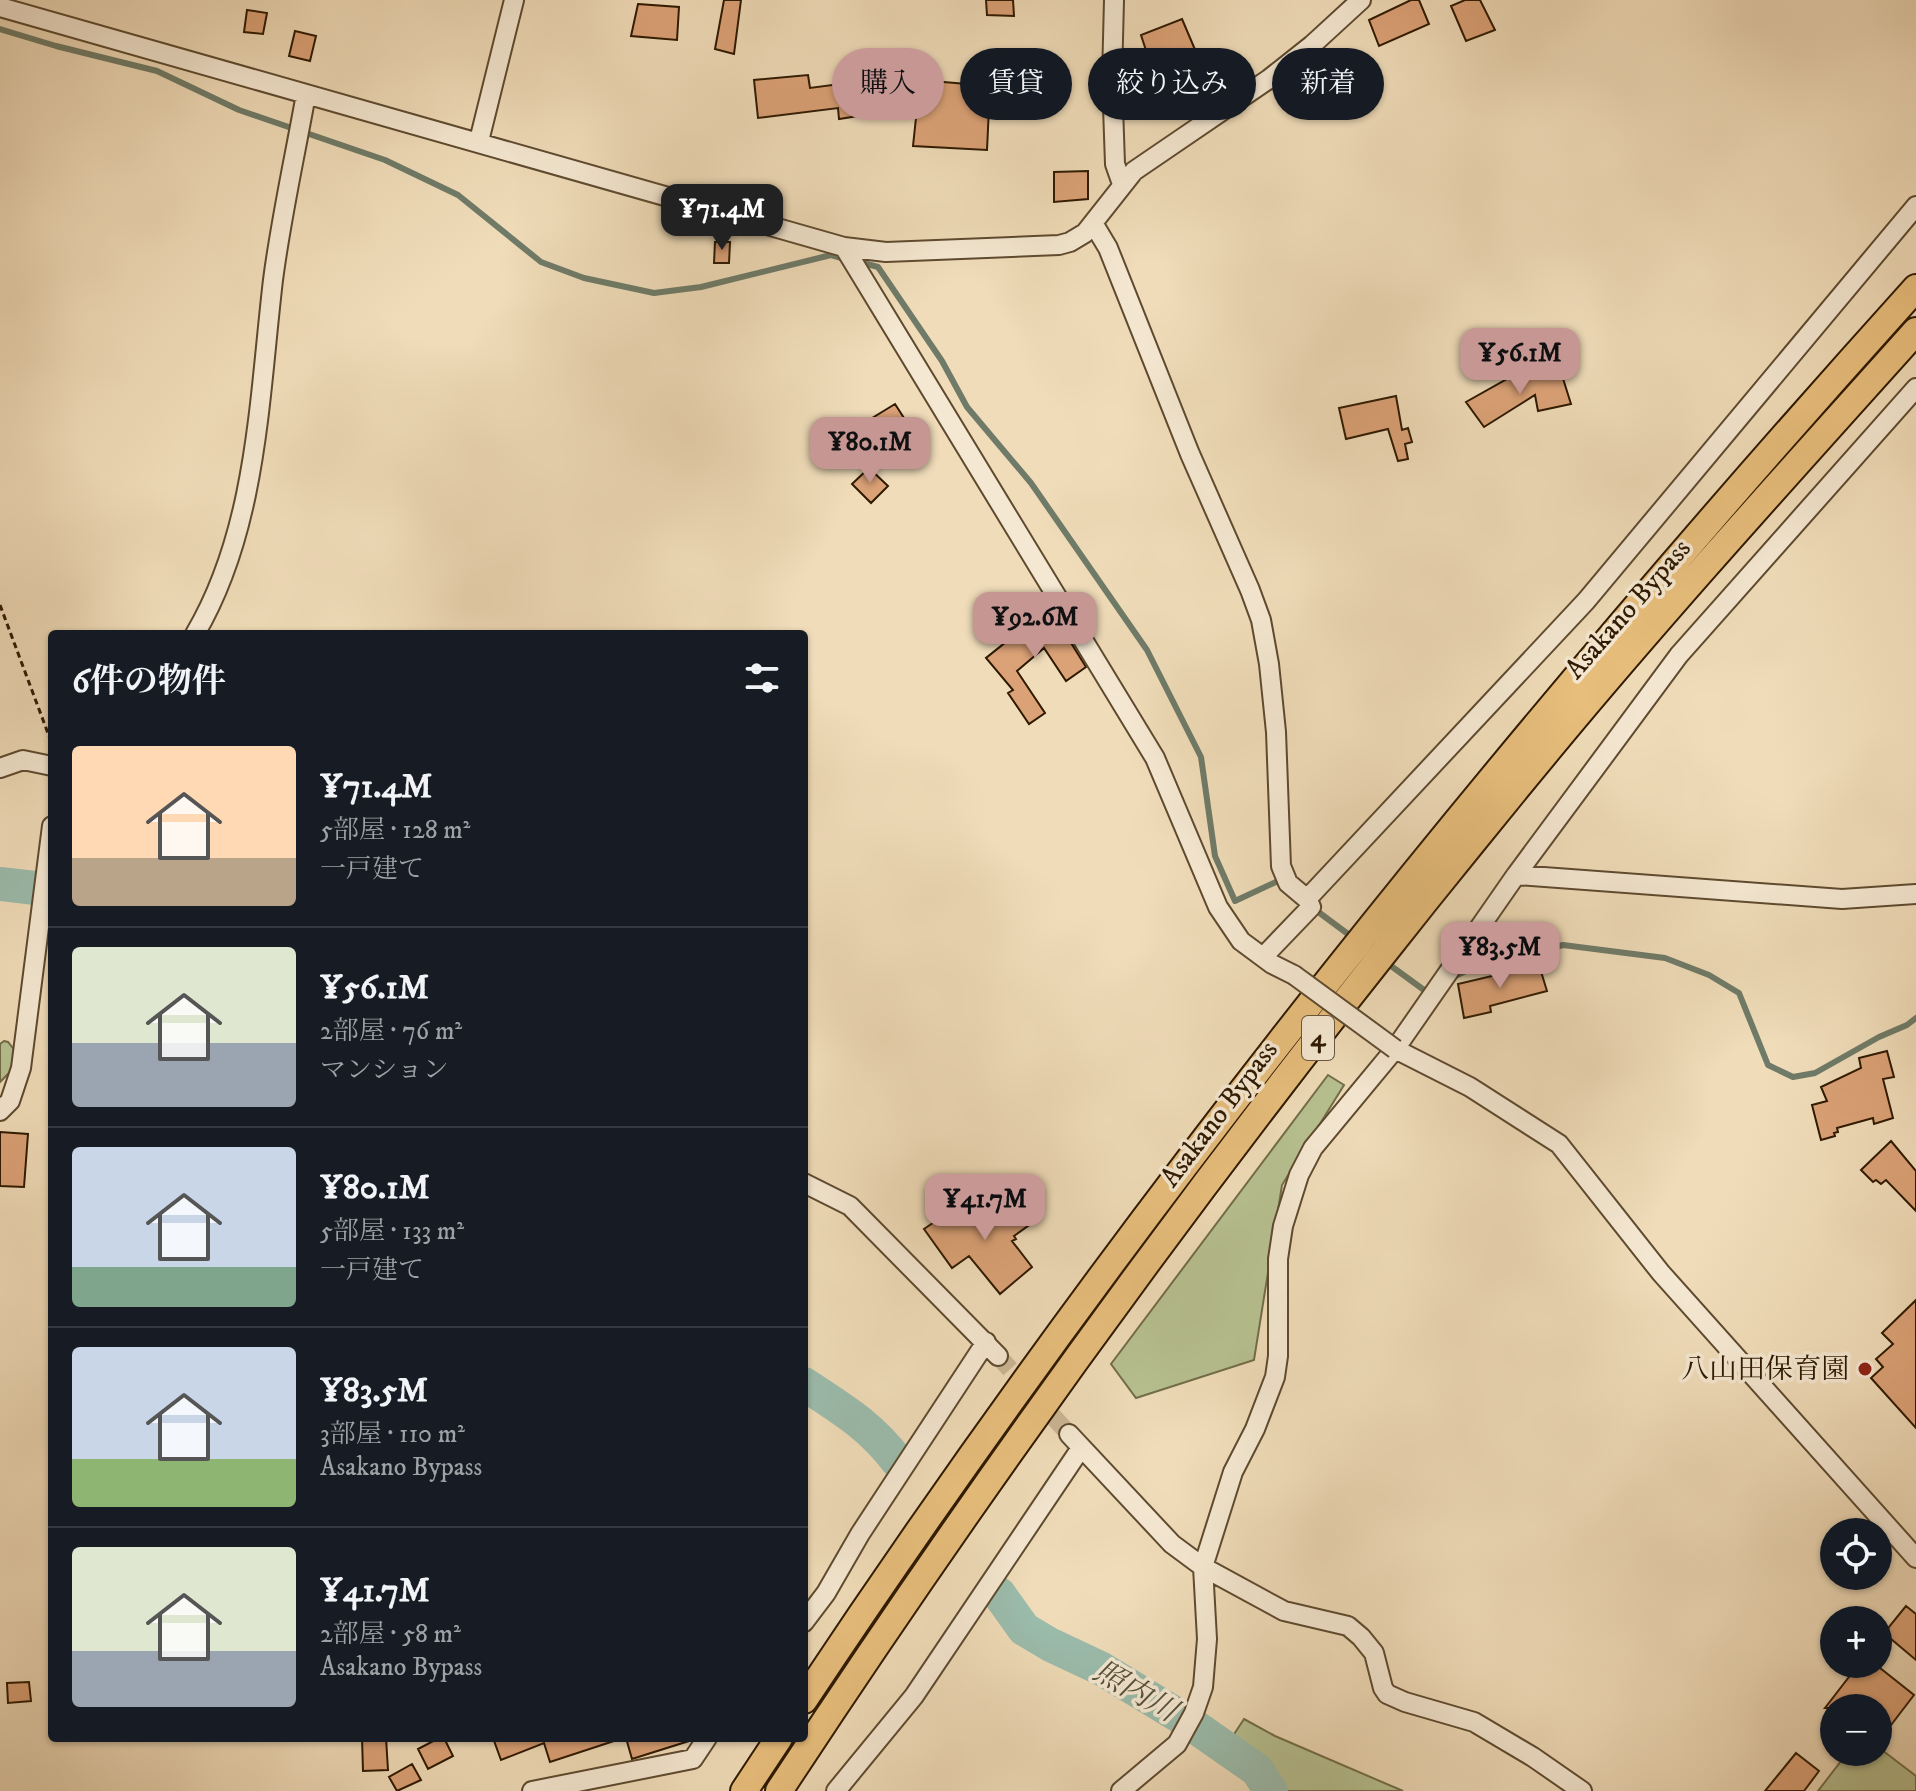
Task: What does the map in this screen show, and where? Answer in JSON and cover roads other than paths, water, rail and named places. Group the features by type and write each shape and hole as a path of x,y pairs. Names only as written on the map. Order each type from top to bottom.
{"highway":[{"name":"Asakano Bypass","path":"808,1694 1024,1382 1341,963 1655,582 1916,288"},
{"name":"Asakano Bypass","path":"779,1791 925,1572 1101,1325 1370,971 1554,742 1916,331"},
{"path":"744,1791 776,1742"}],"street":[{"path":"479,141 514,0"},
{"path":"1114,0 1112,78 1115,164 1122,184"},
{"path":"0,7 844,247 886,252 1059,245 1080,237 1122,184 1155,156 1269,79 1361,0"},
{"path":"197,630 212,605 229,562 243,513 278,247 306,94"},
{"path":"1307,899 1586,601 1916,206"},
{"path":"1093,223 1108,248 1190,454 1261,620 1276,732 1281,866 1288,883 1307,899 1311,907 1263,957"},
{"path":"844,247 1155,758 1218,907 1241,941 1294,975 1395,1049 1470,1087 1559,1144 1661,1273 1916,1558"},
{"path":"1121,1791 1177,1744 1194,1713 1203,1687 1206,1659 1203,1567 1233,1472 1255,1429 1275,1377 1278,1356 1278,1259 1287,1207 1313,1148 1395,1049 1516,875 1679,655 1916,388"},
{"path":"0,768 23,760 48,765"},
{"path":"0,1111 10,1101 21,1068 48,861"},
{"path":"1516,875 1842,899 1916,894"},
{"path":"808,1185 850,1206 998,1356"},
{"path":"808,1617 986,1342"},
{"path":"836,1791 914,1696 1075,1441 1172,1544 1203,1567 1284,1611 1348,1626 1374,1653 1387,1694 1474,1722 1582,1791"},
{"path":"532,1791 693,1759 704,1742"}],"waterway":[{"path":"0,29 157,71 239,110 385,160 458,195 541,262 584,278 654,293 701,287 831,255 845,259"},
{"path":"860,262 878,267 942,361 967,407 1031,483 1147,650 1201,757 1215,856 1235,901 1278,881 1282,884"},
{"name":"照内川","path":"0,884 48,890"},
{"path":"1313,908 1352,937"},
{"path":"1451,978 1468,970 1563,945 1665,958 1709,975 1739,993 1768,1065 1793,1077 1815,1073 1916,1018"},
{"path":"1387,963 1424,990 1430,988"},
{"name":"照内川","path":"808,1387 866,1428 898,1462"},
{"name":"照内川","path":"999,1594 1024,1629 1102,1669 1184,1719 1257,1770 1271,1791"}],"tunnel":[{"path":"998,1356 1069,1434"}],"place":[{"name":"八山田保育園","path":"1865,1369"}]}
